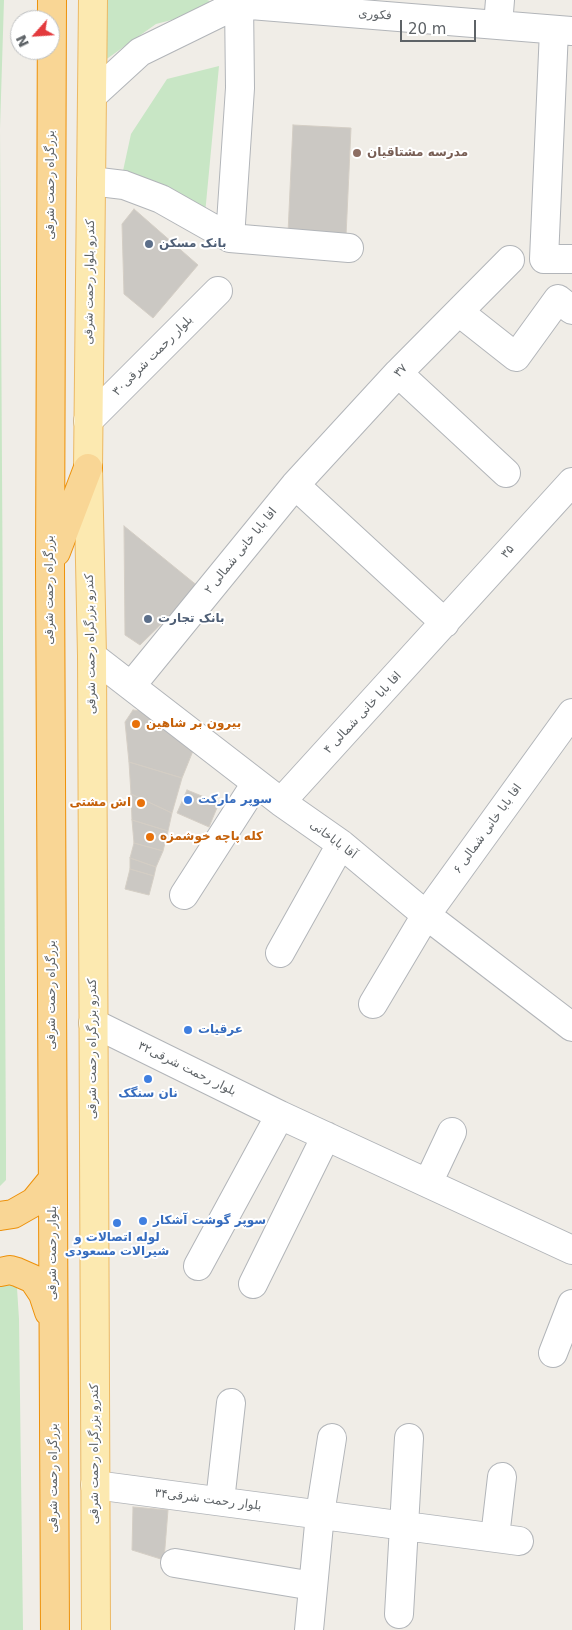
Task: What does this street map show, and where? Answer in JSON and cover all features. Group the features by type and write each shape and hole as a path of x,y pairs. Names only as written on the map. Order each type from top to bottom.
{"highway":[{"name":"بزرگراه رحمت شرقی","path":"52,0 50,567 52,1180"},
{"path":"50,567 88,468"},
{"path":"0,1216 13,1214 34,1202 52,1180"},
{"name":"بلوار رحمت شرقی","path":"52,1180 53,1326"},
{"path":"0,1272 10,1270 33,1279 43,1294 53,1326"},
{"name":"بزرگراه رحمت شرقی","path":"53,1326 55,1630"}],"main road":[{"path":"92,96 93,0"},
{"name":"کندرو بلوار رحمت شرقی","path":"88,468 92,96"},
{"name":"کندرو بزرگراه رحمت شرقی","path":"88,468 92,656 96,1630"}],"street":[{"path":"92,96 140,52 236,1 240,88 230,238"},
{"name":"فکوری","path":"236,1 499,13 563,30"},
{"path":"563,30 544,258 572,258"},
{"path":"91,181 124,185 161,199 230,238 349,248"},
{"name":"۳۷","path":"295,485 398,373 510,260"},
{"name":"بلوار رحمت شرقی۳۰","path":"88,421 218,291"},
{"path":"459,312 516,357 558,299 572,310"},
{"path":"398,373 506,472"},
{"name":"۳۵","path":"445,623 572,482"},
{"path":"295,485 445,623"},
{"name":"۲ اقا بابا خانی شمالی","path":"131,686 295,485"},
{"name":"۴ اقا بابا خانی شمالی","path":"281,802 445,623"},
{"name":"آقا باباخانی","path":"92,656 281,802 340,844 426,915 572,1027"},
{"name":"۶ اقا بابا خانی شمالی","path":"373,1004 426,915 572,713"},
{"path":"184,895 256,783"},
{"path":"280,953 340,844"},
{"name":"بلوار رحمت شرقی۳۲","path":"93,1023 280,1115 572,1250"},
{"path":"198,1266 280,1115"},
{"path":"428,1183 452,1132"},
{"path":"252,1284 326,1136"},
{"path":"553,1353 572,1304"},
{"path":"220,1501 231,1404"},
{"path":"309,1630 320,1514 332,1438"},
{"path":"399,1614 409,1438"},
{"name":"بلوار رحمت شرقی۳۴","path":"96,1485 507,1539 502,1477"},
{"path":"174,1563 313,1586"}],"green space":[{"path":"0,0 4,0 0,129"},
{"path":"105,0 207,0 225,6 156,24 101,63"},
{"path":"219,66 205,214 121,180 131,134 167,79"},
{"path":"0,129 6,1180 0,1186"},
{"path":"5,1279 17,1288 19,1319 23,1630 0,1630 0,1282"}],"building":[{"name":"مدرسه مشتاقیان","path":"293,125 351,128 346,236 288,233"},
{"name":"بانک مسکن","path":"134,209 198,265 153,318 124,294 122,224"},
{"path":"124,526 199,587 140,645 125,635"},
{"path":"133,710 150,712 195,746 182,778 129,762 125,722"},
{"path":"129,762 182,778 172,813 131,794"},
{"path":"187,790 219,803 209,827 177,813"},
{"name":"اش مشتی","path":"131,794 172,813 168,831 132,820"},
{"name":"کله پاچه خوشمزه","path":"132,820 168,831 163,851 134,843"},
{"path":"134,843 163,851 156,867 130,858"},
{"path":"130,858 156,867 154,876 130,869"},
{"path":"130,869 154,876 149,895 125,889"},
{"path":"133,1507 168,1510 164,1560 132,1550"}],"place":[{"name":"مدرسه مشتاقیان","path":"357,153"},
{"name":"بانک مسکن","path":"149,244"},
{"name":"بانک تجارت","path":"148,619"},
{"name":"بیرون بر شاهین","path":"136,724"},
{"name":"سوپر مارکت","path":"188,800"},
{"name":"اش مشتی","path":"141,803"},
{"name":"کله پاچه خوشمزه","path":"150,837"},
{"name":"عرقیات","path":"188,1030"},
{"name":"نان سنگک","path":"148,1079"},
{"name":"سوپر گوشت آشکار","path":"143,1221"},
{"name":"لوله اتصالات و شیرالات مسعودی","path":"117,1223"}]}
